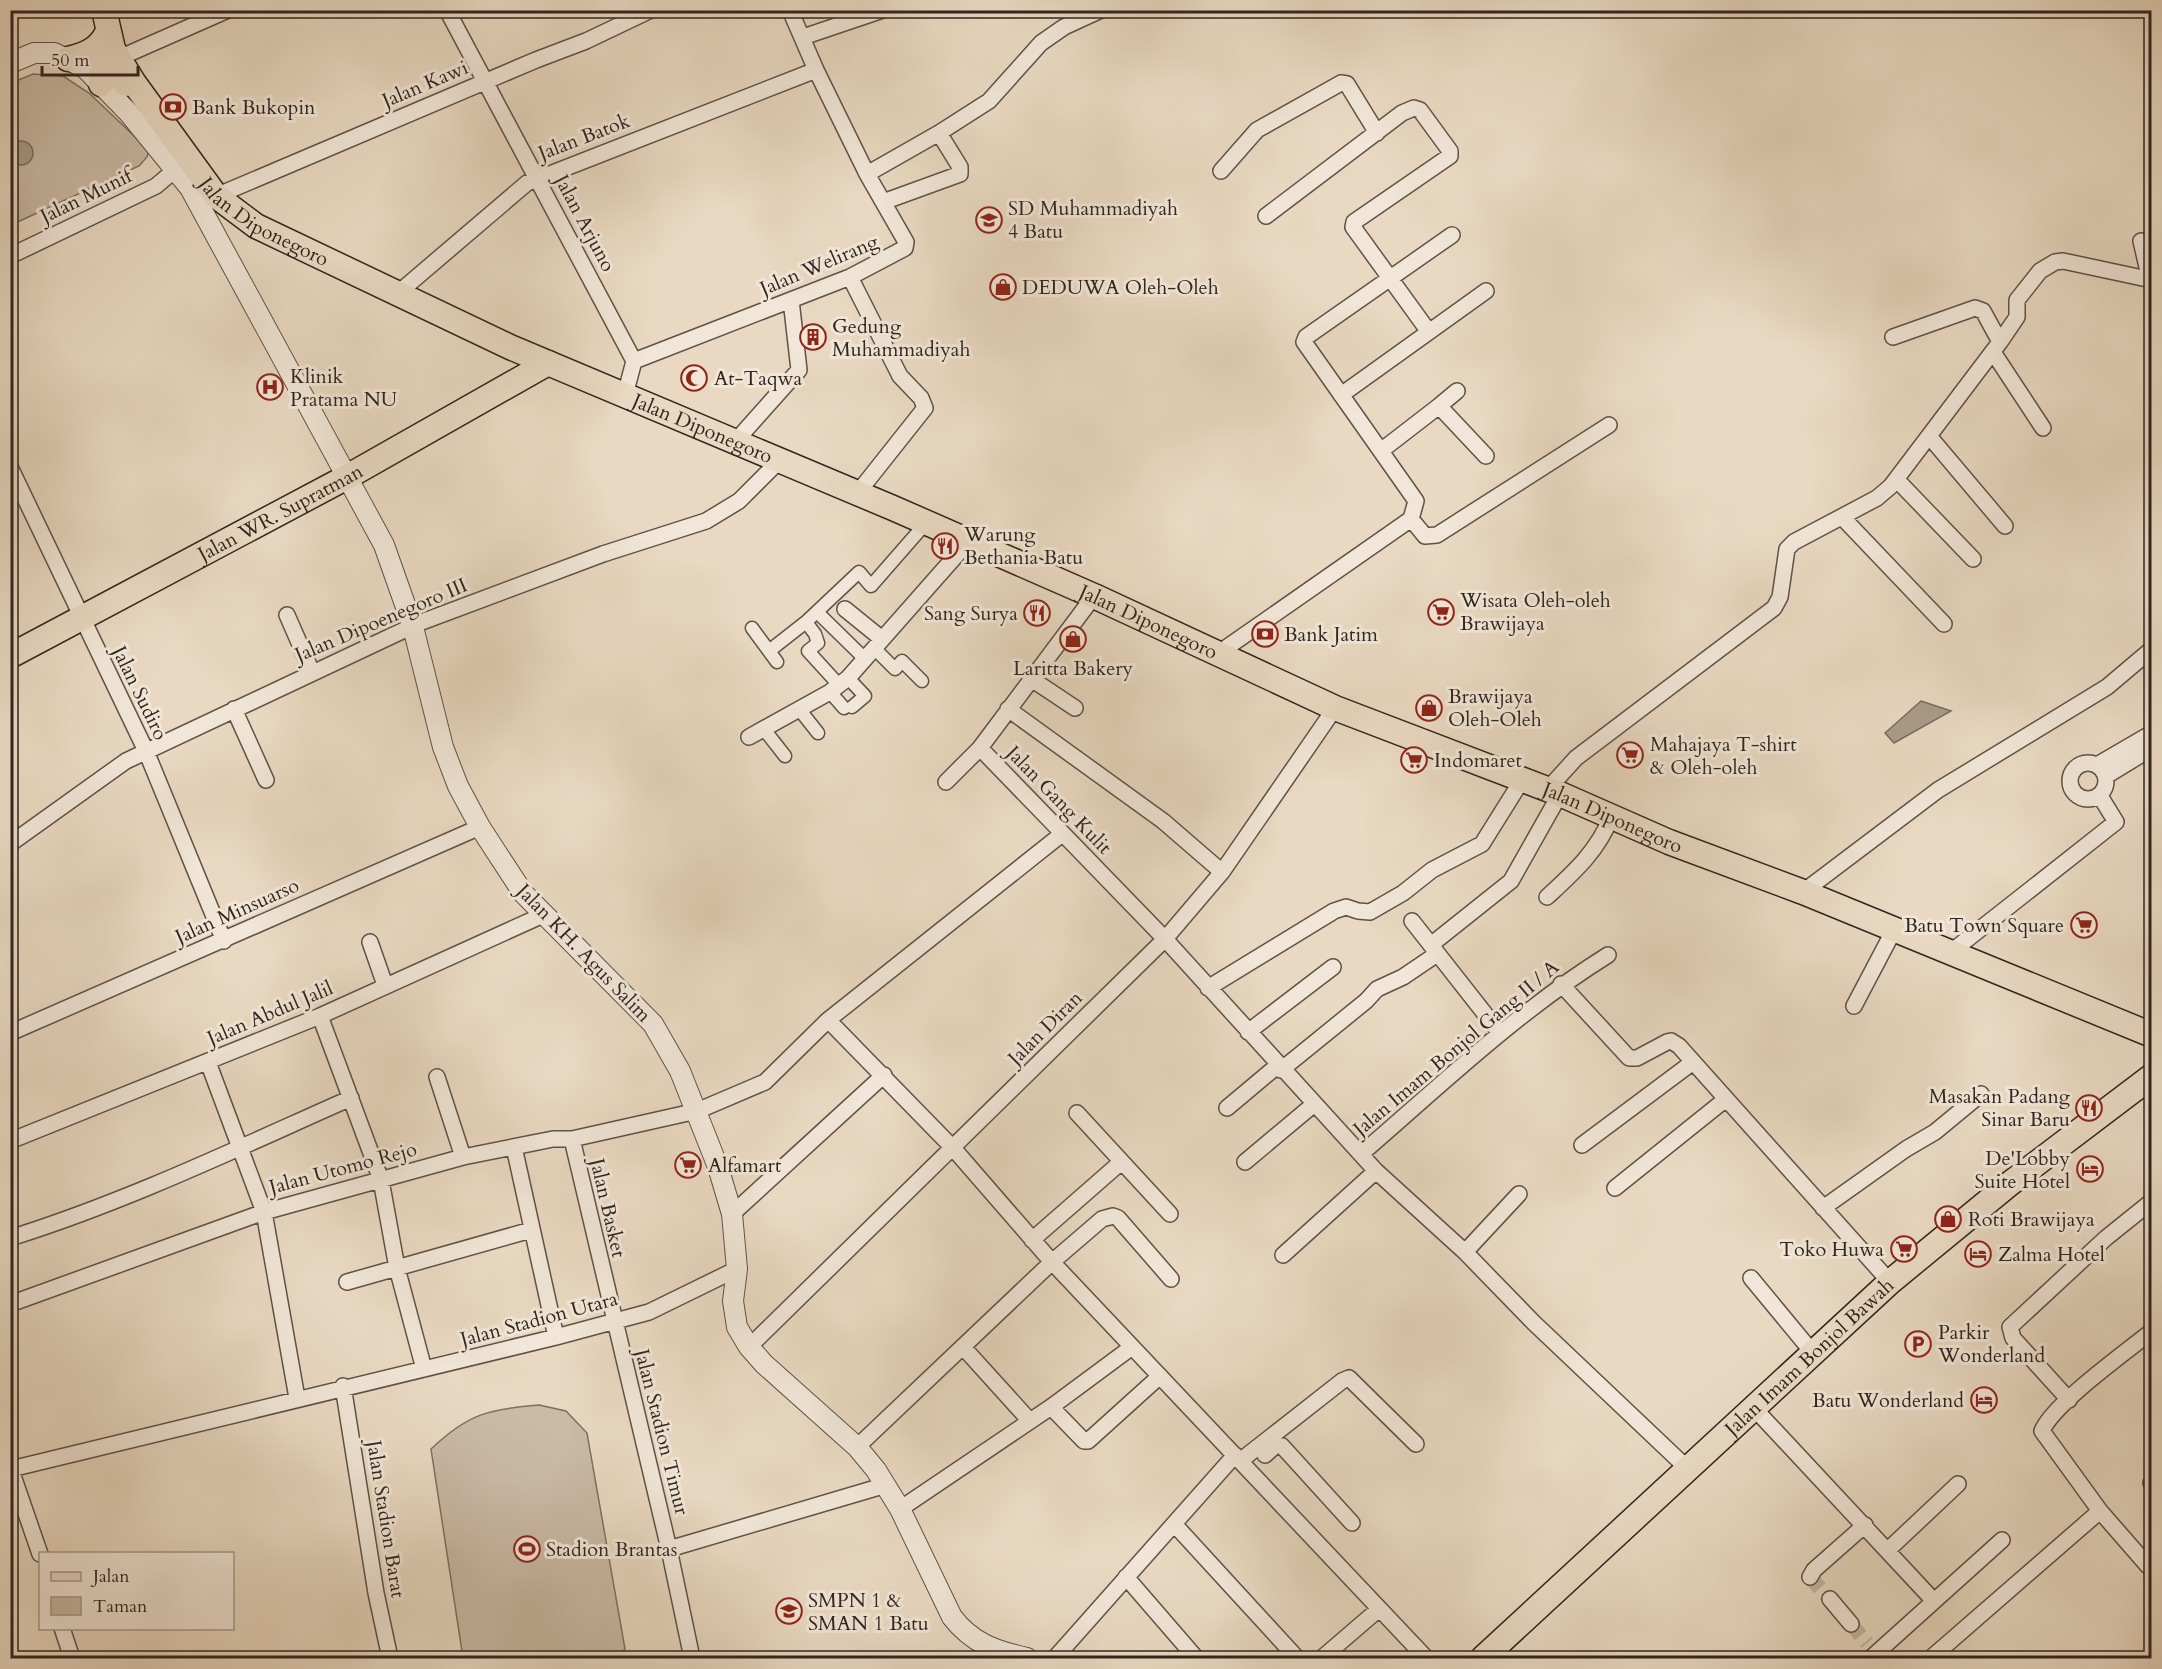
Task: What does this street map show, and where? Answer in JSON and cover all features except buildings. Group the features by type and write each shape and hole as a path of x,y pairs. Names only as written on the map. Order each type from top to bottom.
{"main road":[{"path":"106,22 119,58 136,86"},
{"path":"68,59 91,51 106,22"},
{"path":"101,84 102,68 108,64 126,84 136,86"},
{"name":"Jalan Diponegoro","path":"136,86 180,161 216,196 256,226 397,294 510,347 926,523 1094,597 1335,708 1553,792 1670,842 1803,892 2151,1035"},
{"path":"498,390 510,360 510,347"},
{"name":"Jalan WR. Supratman","path":"10,656 347,477 548,363"},
{"name":"Jalan Imam Bonjol Bawah","path":"1483,1659 1890,1282 2008,1185 2151,1076"}],"street":[{"path":"119,58 228,10"},
{"name":"Jalan Arjuno","path":"447,10 538,177 634,362"},
{"name":"Jalan Kawi","path":"216,196 586,41 651,10"},
{"name":"Jalan Welirang","path":"634,362 850,277 905,248 906,242 867,174 816,70 790,10"},
{"path":"803,37 884,10"},
{"path":"867,174 989,101 1041,43 1064,27 1101,10"},
{"path":"10,63 34,53 54,53 68,59"},
{"name":"Jalan KH. Agus Salim","path":"68,59 86,68 180,161 198,201 384,545 413,627 443,747 458,786 480,827 523,893 653,1024 680,1071 697,1111 732,1214 737,1269 733,1301 737,1327 749,1347 764,1364 857,1447 886,1485 952,1617 962,1630 991,1654 1027,1659"},
{"name":"Jalan Batok","path":"397,294 518,189 538,177 816,70"},
{"path":"1221,171 1257,130 1341,83 1347,84 1377,133"},
{"path":"1266,216 1402,113 1417,108 1450,151 1450,156 1446,161 1354,222 1354,231 1429,332"},
{"path":"883,202 960,174 960,167 939,133"},
{"name":"Jalan Munif","path":"10,256 156,186 180,161"},
{"path":"1216,655 1412,519 1416,501 1304,342 1306,337 1452,235"},
{"path":"1227,1108 1366,1001 1373,992 1403,977 1511,881 1553,792 1576,758 1774,608 1780,597 1786,549 1794,542 1877,498 1897,480 2017,317 2017,300 2040,271 2055,262 2063,261 2151,280 2141,241"},
{"path":"850,277 900,376 921,398 925,408 856,495"},
{"path":"1341,395 1486,291"},
{"path":"734,443 799,370 791,300"},
{"path":"1893,337 1975,308 1983,311 1996,347 2043,428"},
{"path":"625,395 634,362"},
{"path":"1382,450 1457,391"},
{"path":"1439,406 1486,456"},
{"path":"1412,519 1425,536 1437,535 1609,425"},
{"path":"1929,436 2005,526"},
{"name":"Jalan Dipoenegoro III","path":"10,844 126,761 312,672 413,627 603,554 706,520 739,501 778,462"},
{"name":"Jalan Sudiro","path":"10,467 146,752 224,941"},
{"path":"1897,480 1973,559"},
{"path":"1842,517 1944,624"},
{"path":"769,651 806,622 859,572 871,586 926,523"},
{"path":"749,737 839,685 874,649 968,542"},
{"name":"Jalan Gang Kulit","path":"1094,597 1030,678 980,748 1165,939 1279,1068 1376,1171 1465,1252 1542,1330 1688,1469"},
{"path":"846,609 874,649"},
{"path":"817,612 874,649 895,669 902,661 922,681"},
{"path":"287,615 312,672"},
{"path":"806,622 815,634 818,643 808,651 839,685 848,708 865,696 839,685"},
{"path":"752,628 777,662"},
{"path":"1803,892 1938,789 2107,687 2151,649"},
{"path":"1030,678 1075,708"},
{"name":"Jalan Diran","path":"749,1347 1165,939 1222,872 1335,708"},
{"path":"234,709 266,780"},
{"path":"1008,709 1163,821 1222,872"},
{"path":"799,710 818,733"},
{"path":"763,728 785,756"},
{"path":"2102,770 2151,733"},
{"path":"946,782 980,748"},
{"path":"2097,797 2080,798 2070,787 2070,779 2077,767 2083,764 2102,770 2151,748"},
{"path":"2097,797 2107,783 2102,770"},
{"path":"1208,988 1334,911 1346,907 1370,912 1403,893 1432,870 1482,844 1522,780"},
{"path":"1951,952 2116,820 2097,797"},
{"path":"1547,897 1576,870 1603,837 1611,817"},
{"name":"Jalan Minsuarso","path":"10,1033 480,827"},
{"name":"Jalan Utomo Rejo","path":"10,1304 264,1212 463,1157 553,1139 572,1139 697,1111 765,1082 828,1020 1062,834"},
{"name":"Jalan Abdul Jalil","path":"10,1141 320,1016 543,915"},
{"path":"1412,921 1437,947 1500,1032"},
{"path":"1854,1006 1894,930"},
{"path":"370,942 385,985"},
{"name":"Jalan Imam Bonjol Gang II / A","path":"1361,1155 1500,1032 1561,984 1608,954"},
{"path":"1248,1032 1333,967"},
{"path":"1561,984 1629,1058 1637,1058 1671,1041 1693,1062 1890,1282"},
{"path":"320,1016 381,1180 397,1268 424,1369"},
{"path":"828,1020 953,1148 1052,1262 1426,1659"},
{"path":"208,1062 238,1148 264,1212 297,1398"},
{"path":"1582,1145 1693,1062"},
{"path":"732,1214 884,1075"},
{"path":"437,1077 463,1157"},
{"path":"1823,1208 1958,1116 1981,1094"},
{"path":"10,1238 78,1217 146,1191 351,1098"},
{"path":"1615,1188 1726,1099"},
{"path":"1245,1162 1313,1105"},
{"path":"1077,1113 1120,1163 1143,1183 1170,1214"},
{"name":"Jalan Basket","path":"572,1139 614,1321"},
{"path":"514,1147 556,1337"},
{"path":"1032,1240 1120,1163"},
{"path":"1283,1255 1376,1171"},
{"path":"1465,1252 1519,1194"},
{"path":"2069,1400 2013,1338 2010,1327 2106,1238 2151,1201"},
{"path":"857,1447 1052,1262 1102,1219 1113,1216 1118,1218 1172,1279"},
{"path":"347,1281 531,1230"},
{"name":"Jalan Stadion Utara","path":"11,1468 343,1386 556,1337 667,1304 737,1269"},
{"path":"1751,1278 1813,1353"},
{"name":"Jalan Stadion Timur","path":"614,1321 669,1549 692,1659"},
{"path":"2151,1331 2069,1400 2045,1423 2042,1431 2100,1511 2148,1566 2151,1566"},
{"path":"963,1347 1030,1421"},
{"path":"900,1509 1051,1407 1131,1347"},
{"path":"1051,1407 1084,1442 1088,1442 1160,1376"},
{"path":"1055,1659 1175,1525 1241,1462 1342,1381 1349,1378 1416,1444"},
{"name":"Jalan Stadion Barat","path":"343,1386 376,1593 390,1659"},
{"path":"1753,1407 1888,1549 1934,1601"},
{"path":"1241,1462 1278,1444 1352,1523"},
{"path":"11,1468 39,1552"},
{"path":"1888,1549 1958,1484"},
{"path":"669,1549 886,1485"},
{"path":"1930,1659 2100,1511"},
{"path":"1175,1525 1297,1659"},
{"path":"1810,1577 1814,1570 1865,1525"},
{"path":"1872,1652 1934,1601 2002,1540"},
{"path":"1126,1578 1196,1659"},
{"path":"1830,1599 1851,1624"},
{"path":"1322,1659 1379,1609"},
{"path":"62,1630 72,1659"}],"green space":[{"path":"33,74 63,76 89,93 149,150 147,157 139,166 11,225 11,83"},
{"name":"Stadion Brantas","path":"539,1405 566,1411 587,1433 625,1649 617,1658 463,1658 431,1449 456,1428 480,1415 492,1411"}],"shaded area":[{"path":"21,141 30,144 33,153 30,162 21,165 12,162 9,153 12,144"},
{"path":"1921,701 1951,711 1894,743 1885,733"}],"tunnel":[{"path":"1810,1577 1830,1599"},
{"path":"1851,1624 1867,1643"}],"place":[{"name":"Bank Bukopin","path":"173,107"},
{"name":"SD Muhammadiyah 4 Batu","path":"989,220"},
{"name":"DEDUWA Oleh-Oleh","path":"1003,287"},
{"name":"Gedung Muhammadiyah","path":"813,337"},
{"name":"At-Taqwa","path":"694,378"},
{"name":"Klinik Pratama NU","path":"270,387"},
{"name":"Warung Bethania Batu","path":"945,546"},
{"name":"Wisata Oleh-oleh Brawijaya","path":"1441,612"},
{"name":"Sang Surya","path":"1037,613"},
{"name":"Bank Jatim","path":"1265,634"},
{"name":"Laritta Bakery","path":"1073,639"},
{"name":"Brawijaya Oleh-Oleh","path":"1429,708"},
{"name":"Mahajaya T-shirt & Oleh-oleh","path":"1630,755"},
{"name":"Indomaret","path":"1414,760"},
{"name":"Batu Town Square","path":"2084,925"},
{"name":"Masakan Padang Sinar Baru","path":"2089,1108"},
{"name":"Alfamart","path":"688,1165"},
{"name":"De'Lobby Suite Hotel","path":"2090,1169"},
{"name":"Roti Brawijaya","path":"1948,1219"},
{"name":"Toko Huwa","path":"1904,1249"},
{"name":"Zalma Hotel","path":"1978,1254"},
{"name":"Parkir Wonderland","path":"1918,1344"},
{"name":"Batu Wonderland","path":"1984,1400"},
{"name":"Stadion Brantas","path":"527,1549"},
{"name":"SMPN 1 & SMAN 1 Batu","path":"789,1611"}]}
